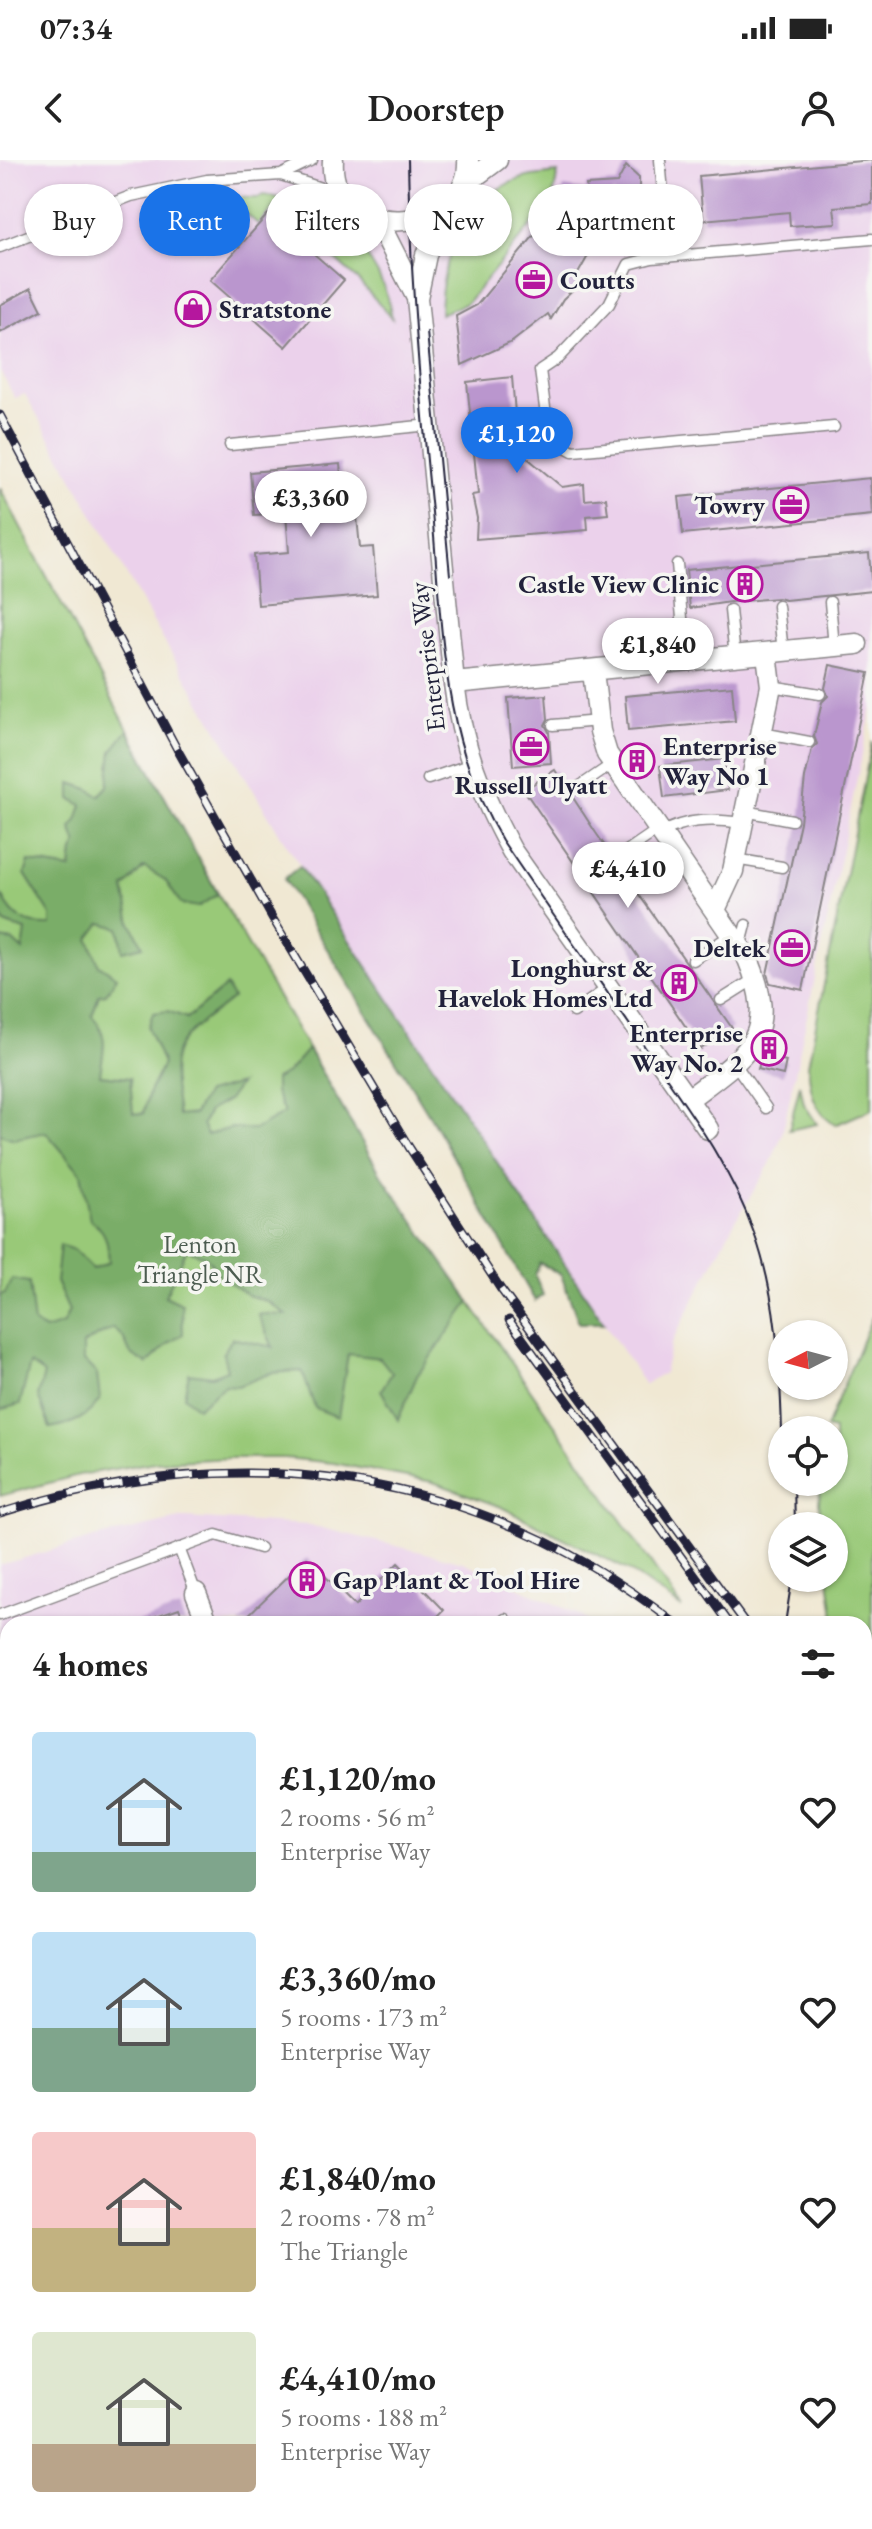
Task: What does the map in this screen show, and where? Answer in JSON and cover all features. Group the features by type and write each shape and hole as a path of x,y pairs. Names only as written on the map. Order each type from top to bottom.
{"street":[{"path":"333,160 332,170 336,184"},
{"path":"466,183 468,160"},
{"name":"Enterprise Way","path":"466,183 497,160"},
{"name":"Enterprise Way","path":"388,241 417,298"},
{"name":"Enterprise Way","path":"426,256 417,298 454,683 458,716 472,764 485,802 512,851 708,1129"},
{"path":"454,683 857,644"},
{"path":"715,910 735,859 762,733 775,653"},
{"path":"593,671 604,748 715,910 739,936 756,978 762,1007 758,1032 749,1050 687,1100"},
{"path":"196,1593 205,1616"}],"lane":[{"path":"0,247 131,196 207,180 281,175 312,160"},
{"path":"660,160 669,257"},
{"path":"281,175 308,184"},
{"path":"834,427 573,451 549,438 540,370 558,358 609,304 629,264 669,257 872,239"},
{"path":"230,445 430,425"},
{"path":"677,564 686,661"},
{"path":"830,602 834,647"},
{"path":"775,653 778,606"},
{"path":"730,610 735,657"},
{"path":"771,686 820,694"},
{"path":"553,725 599,721"},
{"path":"762,733 809,742"},
{"path":"576,789 614,763"},
{"path":"428,779 472,764"},
{"path":"621,855 660,831 688,822 743,817 792,820"},
{"path":"735,859 782,867"},
{"path":"693,960 739,936"},
{"path":"721,1000 756,978"},
{"path":"574,1012 609,987"},
{"path":"735,1064 766,1108"},
{"path":"0,1615 216,1535 260,1548"},
{"path":"179,1548 196,1593"}],"shaded area":[{"path":"0,160 872,160 872,707 782,1135 770,1164 733,1225 671,1344 664,1373 645,1385 284,841 164,641 25,394 15,398 0,371"},
{"path":"184,1518 309,1525 463,1562 580,1616 0,1616 0,1565 94,1538"}],"green space":[{"path":"558,173 556,184 528,184 528,229 512,248 512,184 509,184 527,177"},
{"path":"266,196 266,217 259,225 250,217 250,198"},
{"path":"331,256 367,256 377,272 392,318 359,281"},
{"path":"450,256 506,256 467,303 440,314"},
{"name":"Lenton Triangle NR","path":"0,488 183,833 380,1173 682,1608 628,1570 501,1507 433,1482 333,1463 285,1458 155,1462 79,1475 0,1496"},
{"path":"128,730 218,894 198,907 181,904 165,880 144,867 124,888 131,923 143,946 123,951 119,928 101,923 89,939 99,965 117,977 106,994 99,995 92,1016 103,1037 100,1075 130,1078 133,1113 143,1114 149,1092 163,1064 148,1028 153,1013 168,1011 187,1018 226,986 233,998 190,1032 176,1053 174,1080 178,1116 194,1114 206,1093 240,1084 228,1100 209,1111 202,1125 207,1135 231,1128 254,1130 284,1113 275,1092 275,1079 287,1073 308,1049 380,1173 470,1302 417,1376 398,1420 381,1390 392,1373 380,1358 348,1354 338,1417 315,1408 302,1371 271,1373 238,1386 225,1385 197,1408 184,1396 189,1373 212,1376 227,1370 223,1354 232,1338 273,1347 258,1314 286,1315 269,1302 248,1295 221,1277 207,1258 187,1249 165,1296 182,1304 183,1334 147,1364 130,1353 123,1337 113,1328 83,1344 83,1360 97,1374 100,1399 85,1416 72,1422 50,1428 38,1396 44,1374 30,1364 20,1404 0,1410 0,1295 5,1293 12,1279 29,1282 34,1324 45,1330 63,1324 69,1311 56,1282 60,1245 74,1250 93,1269 109,1262 103,1233 90,1220 81,1173 46,1132 14,1139 0,1134 1,939 13,941 23,950 26,930 2,920 0,900 3,897 22,920 51,925 51,915 25,874 29,862 71,869 77,844 71,828 82,805 71,799 71,783 99,796 108,786 112,751"},
{"path":"872,742 872,1109 835,1125 817,1106 808,1065"},
{"path":"300,866 604,1323 579,1323 561,1275 540,1263 535,1275 543,1295 535,1301 431,1118 284,879"},
{"path":"800,1084 804,1104 817,1124 789,1130"},
{"path":"872,1317 872,1616 834,1616 831,1592 848,1592 848,1512 820,1512 820,1496 848,1496 848,1416 831,1416 838,1400 848,1400 848,1375"}],"building":[{"path":"872,160 872,204 834,207 836,223 790,226 789,212 703,220 703,184 700,184 699,176"},
{"path":"626,166 639,178 639,184 602,184 617,183"},
{"path":"266,216 266,256 316,256 344,280 286,347 210,280 231,256 250,256 250,234"},
{"path":"528,243 528,256 588,256 575,279 580,283 563,299 551,319 548,314 512,342 462,365 456,316 477,305"},
{"path":"31,288 42,310 0,333 0,305"},
{"path":"512,377 518,450 562,487 584,484 585,500 606,498 608,514 587,516 588,530 476,539 477,518 472,495 478,494 467,382"},
{"path":"340,464 344,508 356,507 360,548 373,547 377,595 258,605 254,555 289,552 286,513 254,515 250,472"},
{"path":"870,478 872,515 683,534 679,497"},
{"path":"869,553 872,591 690,608 686,570"},
{"path":"830,665 869,673 803,990 770,983 767,974 800,822 805,778 812,749 817,744 814,736 822,702 828,696 825,688"},
{"path":"732,686 735,721 628,731 625,696"},
{"name":"Russell Ulyatt","path":"546,695 548,719 545,725 549,732 551,763 513,766 508,698"},
{"path":"724,759 728,790 664,798 660,766"},
{"path":"555,770 732,1028 701,1049 524,790"},
{"path":"762,1055 786,1061 783,1075 758,1069"},
{"path":"307,1558 355,1606 398,1563 444,1610 438,1616 247,1616"},
{"path":"179,1608 182,1616 156,1616"}],"tram line":[{"path":"408,160 416,336 442,639 456,722 467,762 482,802 502,840 693,1116 733,1184 754,1233 768,1282 778,1356 781,1416"},
{"path":"427,332 450,575"},
{"path":"794,1496 795,1512"},
{"path":"786,1616 790,1592"}],"railway":[{"path":"0,415 177,749 273,919 409,1147 500,1288 740,1616"},
{"path":"509,1320 724,1616"},
{"path":"0,1513 89,1490 178,1476 266,1473 353,1481 437,1500 520,1530 599,1571 664,1616"}],"place":[{"name":"Coutts","path":"534,280"},
{"name":"Stratstone","path":"193,309"},
{"name":"Towry","path":"791,505"},
{"name":"Castle View Clinic","path":"745,584"},
{"name":"Russell Ulyatt","path":"531,747"},
{"name":"Enterprise Way No 1","path":"637,761"},
{"name":"Deltek","path":"792,948"},
{"name":"Longhurst & Havelok Homes Ltd","path":"679,983"},
{"name":"Enterprise Way No. 2","path":"769,1048"},
{"name":"Gap Plant & Tool Hire","path":"307,1580"}]}
